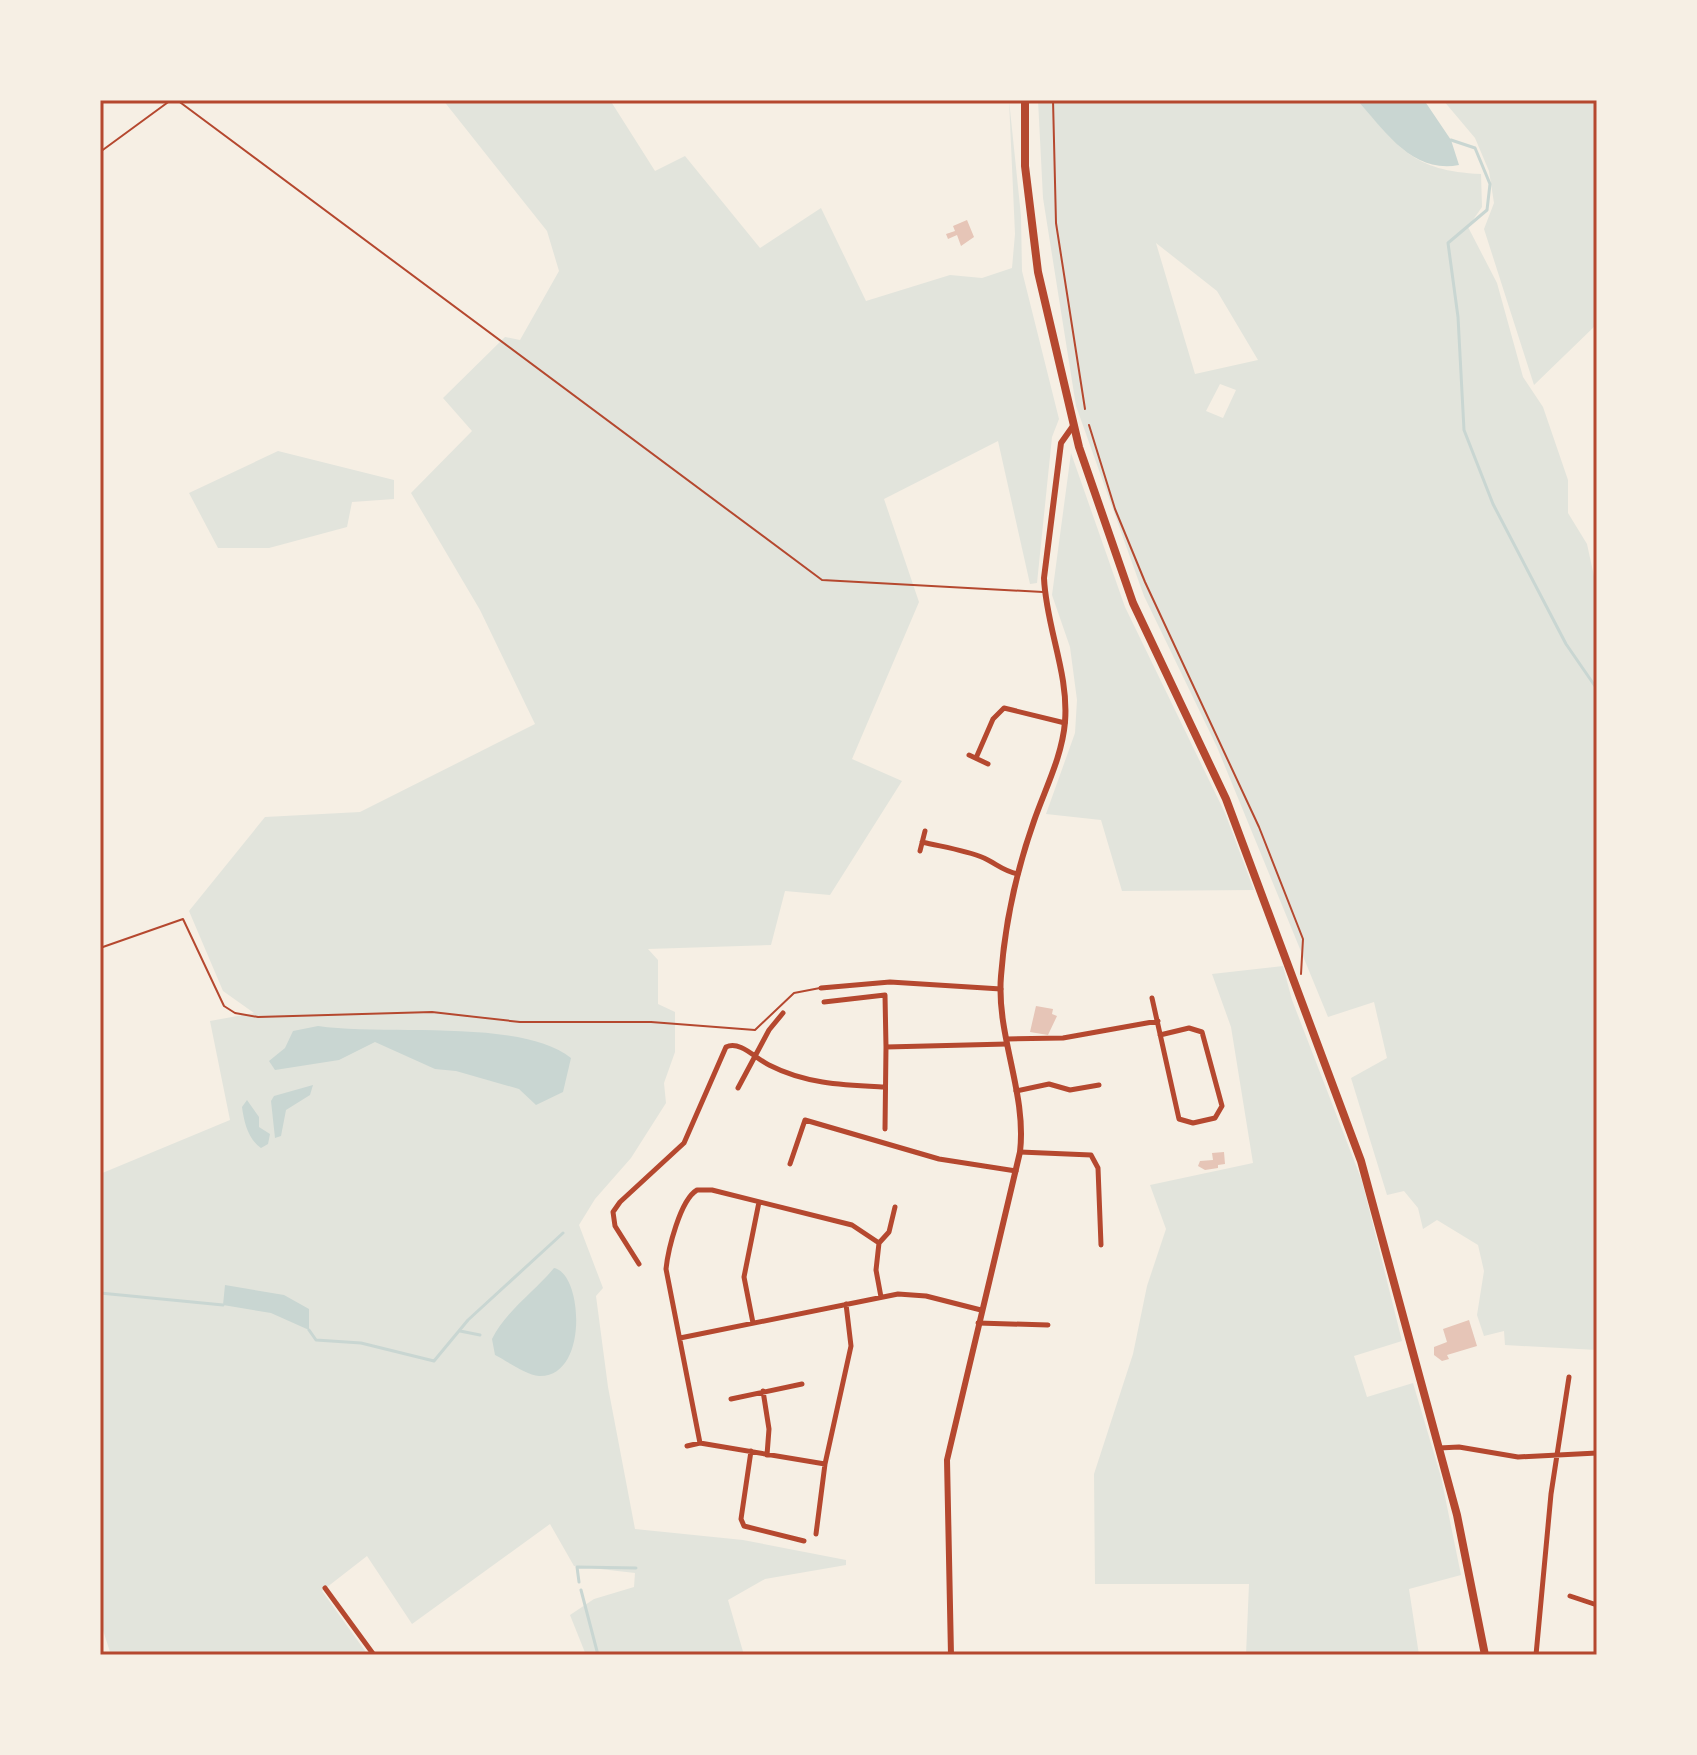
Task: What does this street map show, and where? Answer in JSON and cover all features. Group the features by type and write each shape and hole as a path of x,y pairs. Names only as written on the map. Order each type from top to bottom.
{"main road":[{"path":"1025,100 1025,166 1033,241 1073,426 1133,603 1226,799 1358,1153 1457,1515 1485,1655"}],"street":[{"path":"951,1655 947,1460 1020,1152 1022,1127 1001,989 1003,940 1018,874 1062,745 1065,723 1064,687 1045,592 1060,452 1065,433 1073,426"},
{"path":"976,758 993,719 1004,708 1065,723"},
{"path":"969,755 988,764"},
{"path":"920,851 925,831"},
{"path":"922,842 985,859 997,868 1018,874"},
{"path":"821,988 890,982 1001,989"},
{"path":"824,1002 885,995 885,1129"},
{"path":"1152,998 1158,1021 1160,1035 1179,1119 1193,1123 1215,1118 1222,1106 1202,1032 1189,1028 1160,1035"},
{"path":"738,1088 783,1013"},
{"path":"886,1047 1063,1038 1158,1021"},
{"path":"639,1264 615,1226 612,1217 615,1207 684,1143 726,1047 732,1044 740,1046 781,1072 821,1084 884,1087"},
{"path":"1016,1091 1058,1083 1070,1090 1099,1085"},
{"path":"790,1164 805,1120 939,1159 1017,1171"},
{"path":"1020,1152 1091,1155 1098,1168 1101,1245"},
{"path":"700,1443 667,1260 691,1194 712,1190 852,1225 879,1243"},
{"path":"753,1323 744,1277 759,1202"},
{"path":"881,1297 876,1270 879,1243 889,1232 895,1207"},
{"path":"680,1338 881,1297 916,1295 981,1310"},
{"path":"816,1534 825,1464 851,1346 846,1304"},
{"path":"978,1323 1046,1325 1045,1317"},
{"path":"1536,1655 1556,1455 1569,1377"},
{"path":"731,1399 802,1384"},
{"path":"763,1391 769,1429 767,1455"},
{"path":"687,1446 700,1443 825,1464"},
{"path":"1439,1448 1459,1447 1518,1457 1597,1453"},
{"path":"751,1451 741,1519 744,1526 804,1541"},
{"path":"325,1588 374,1655"},
{"path":"1570,1596 1597,1605"}],"lane":[{"path":"100,152 171,100"},
{"path":"177,100 822,580 1045,592"},
{"path":"100,948 183,919 224,1006 235,1013 258,1017 432,1012 520,1022 651,1022 755,1030 794,993 821,988"}],"path":[{"path":"1053,100 1056,223 1085,409"},
{"path":"1089,425 1115,509 1145,582 1259,827 1303,939 1301,976"}],"shaded area":[{"path":"443,100 610,100 655,171 685,156 760,248 821,208 866,301 950,275 982,278 1012,268 1015,234 1009,100 1021,216 1022,271 1059,419 1052,437 1037,583 1030,584 998,441 884,499 919,602 852,759 902,781 830,895 785,891 771,945 648,949 658,960 658,1004 675,1012 675,1052 664,1083 666,1103 631,1158 595,1199 579,1225 603,1288 596,1296 608,1387 635,1529 743,1540 846,1560 846,1565 765,1579 728,1600 744,1655 586,1655 570,1615 594,1599 634,1587 635,1573 574,1566 550,1524 412,1624 367,1556 322,1591 368,1655 111,1655 100,1621 100,1174 230,1120 210,1021 254,1013 223,991 189,911 265,817 360,812 535,724 480,610 411,493 472,431 443,398 505,337 520,340 559,271 547,231"},
{"path":"1038,100 1357,100 1409,154 1439,168 1481,174 1482,207 1468,227 1497,283 1523,377 1543,407 1568,480 1568,513 1587,544 1597,590 1597,1350 1505,1345 1504,1331 1484,1336 1477,1315 1484,1271 1478,1245 1437,1220 1423,1229 1418,1208 1404,1191 1387,1195 1351,1078 1387,1058 1374,1002 1328,1017 1217,747 1144,596 1076,406 1043,198","holes":["1156,243 1217,291 1258,360 1195,374","1220,384 1236,390 1223,418 1206,411"]},
{"path":"1357,100 1424,100 1451,140 1459,165 1442,166 1413,157 1389,137"},
{"path":"1443,100 1597,100 1597,324 1534,385 1484,229 1494,203 1489,171 1475,138"},
{"path":"278,451 394,480 394,499 352,502 347,527 269,548 218,548 189,493"},
{"path":"1071,453 1125,607 1225,813 1254,890 1122,891 1101,820 1046,814 1075,733 1077,700 1070,647 1052,595"},
{"path":"1283,966 1292,1000 1362,1181 1402,1341 1354,1356 1367,1397 1413,1383 1441,1477 1461,1575 1409,1589 1419,1655 1246,1655 1249,1584 1095,1584 1094,1474 1133,1354 1147,1286 1166,1229 1150,1185 1253,1163 1231,1027 1212,974"},
{"path":"318,1026 487,1033 549,1046 571,1058 563,1092 536,1105 519,1089 456,1071 435,1069 375,1042 339,1060 275,1070 269,1061 285,1048 293,1031"},
{"path":"313,1085 310,1095 286,1110 281,1136 275,1138 271,1101 274,1096"},
{"path":"247,1100 259,1117 259,1127 270,1134 268,1144 261,1148 245,1124 242,1107"},
{"path":"554,1268 564,1274 571,1287 576,1325 567,1361 555,1372 539,1376 495,1355 492,1339 512,1311"},
{"path":"225,1285 284,1295 309,1309 309,1330 271,1313 223,1305"}],"building":[{"path":"967,220 974,237 961,246 957,235 948,239 946,234 955,231 953,226"},
{"path":"1036,1006 1053,1009 1052,1014 1057,1016 1048,1035 1030,1032"},
{"path":"1224,1152 1225,1164 1218,1165 1218,1168 1205,1170 1198,1166 1200,1161 1213,1160 1212,1153"},
{"path":"1469,1320 1477,1346 1447,1355 1449,1359 1442,1361 1434,1355 1434,1347 1447,1342 1443,1329"}],"waterway":[{"path":"1451,140 1475,148 1490,184 1487,210 1448,243 1458,317 1464,430 1493,504 1566,644 1597,689"},
{"path":"309,1330 316,1340 361,1343 434,1361 468,1320 563,1233"},
{"path":"100,1293 223,1305"},
{"path":"460,1331 480,1335"},
{"path":"579,1582 577,1567 636,1568"},
{"path":"581,1590 598,1655"}]}
